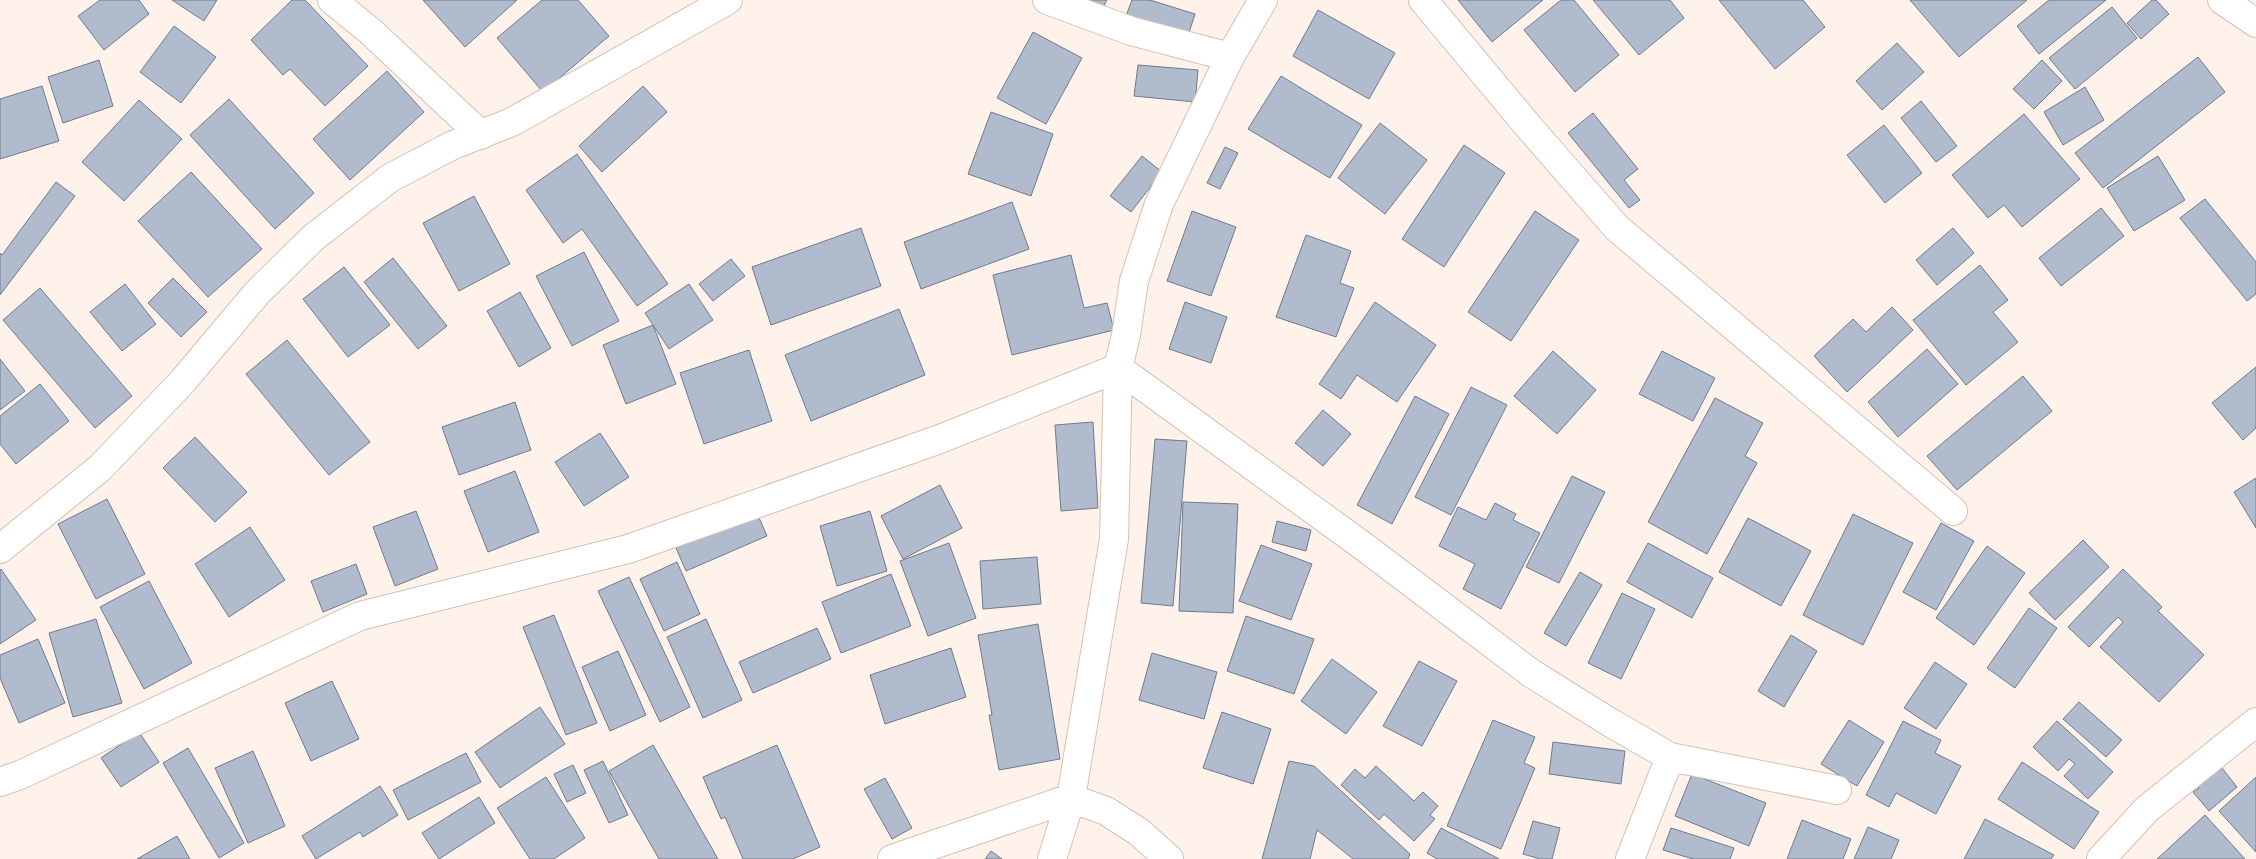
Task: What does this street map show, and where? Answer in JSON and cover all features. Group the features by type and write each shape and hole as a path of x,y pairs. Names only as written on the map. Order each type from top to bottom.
{"street":[{"path":"332,0 370,31 481,135"},
{"path":"0,549 100,468 182,382 257,293 314,237 390,178 453,145 512,122 562,96 728,0"},
{"path":"1048,0 1131,31 1230,57"},
{"path":"1052,859 1071,798 1114,539 1118,368 1126,335 1134,281 1159,204 1230,57 1263,0"},
{"path":"1423,0 1528,126 1617,228 1953,511"},
{"path":"2222,0 2256,23"},
{"path":"1118,368 1363,546 1531,673 1611,724 1670,757 1838,790"},
{"path":"0,782 20,776 360,616 628,549 940,439 1118,368"},
{"path":"2101,859 2147,808 2256,722"},
{"path":"1630,859 1670,757"},
{"path":"892,859 1071,798 1106,811 1139,832 1169,859"}],"building":[{"path":"100,0 139,0 149,14 104,50 78,16"},
{"path":"172,0 217,0 204,21"},
{"path":"292,0 305,0 368,66 325,106 290,69 283,75 251,40"},
{"path":"423,0 517,0 465,47"},
{"path":"542,0 578,0 609,36 543,92 497,38"},
{"path":"1078,0 1107,0 1101,11"},
{"path":"1132,0 1150,0 1195,14 1188,36 1126,16"},
{"path":"1458,0 1543,0 1492,42"},
{"path":"1561,0 1574,0 1619,55 1575,92 1524,30"},
{"path":"1593,0 1670,0 1684,18 1639,55"},
{"path":"1719,0 1803,0 1825,27 1775,69"},
{"path":"1910,0 2027,0 1959,57"},
{"path":"2049,0 2106,0 2039,54 2017,26"},
{"path":"2152,0 2156,0 2169,14 2141,39 2127,23"},
{"path":"2112,7 2137,38 2075,89 2049,58"},
{"path":"1318,10 1395,53 1369,99 1293,56"},
{"path":"174,26 216,57 181,103 140,72"},
{"path":"1033,32 1082,58 1046,124 997,98"},
{"path":"1897,43 1924,72 1882,110 1856,81"},
{"path":"2198,57 2225,92 2103,188 2075,153"},
{"path":"99,60 113,106 63,123 48,77"},
{"path":"2042,60 2062,81 2034,109 2013,89"},
{"path":"1138,65 1198,70 1195,102 1134,96"},
{"path":"387,71 424,112 350,180 313,139"},
{"path":"1281,76 1362,125 1330,178 1248,129"},
{"path":"42,86 59,141 0,159 0,99"},
{"path":"643,86 667,112 602,172 579,146"},
{"path":"2085,87 2104,120 2063,145 2044,112"},
{"path":"229,99 314,193 275,229 190,135"},
{"path":"139,100 182,139 124,201 82,162"},
{"path":"1921,101 1957,146 1936,162 1901,118"},
{"path":"991,112 1053,134 1031,196 968,174"},
{"path":"1593,113 1638,169 1624,180 1640,200 1629,208 1568,133"},
{"path":"2024,114 2080,179 2022,227 2004,205 1988,218 1952,175"},
{"path":"1380,123 1427,160 1385,214 1338,178"},
{"path":"1884,125 1922,173 1885,203 1847,155"},
{"path":"1464,145 1505,173 1444,267 1402,239"},
{"path":"1225,147 1238,153 1220,189 1207,183"},
{"path":"577,154 668,284 637,306 582,229 563,243 526,190"},
{"path":"1142,156 1162,172 1131,212 1110,196"},
{"path":"2158,156 2185,200 2134,231 2107,188"},
{"path":"191,172 262,249 208,297 138,221"},
{"path":"56,182 75,196 0,295 0,253 2,255"},
{"path":"474,196 510,264 459,291 423,223"},
{"path":"2205,199 2256,262 2256,294 2247,301 2180,218"},
{"path":"1012,202 1029,249 921,289 904,242"},
{"path":"2101,208 2124,236 2061,286 2039,258"},
{"path":"1192,211 1236,227 1211,296 1167,281"},
{"path":"1535,211 1579,240 1511,341 1468,312"},
{"path":"861,228 881,286 771,325 752,267"},
{"path":"1953,228 1974,253 1937,285 1916,260"},
{"path":"1306,235 1351,251 1340,283 1354,288 1336,337 1276,317"},
{"path":"584,252 619,321 572,346 536,276"},
{"path":"1071,255 1084,308 1107,303 1114,330 1012,355 993,275"},
{"path":"393,258 447,326 418,349 364,282"},
{"path":"731,259 745,276 713,301 699,284"},
{"path":"1980,265 2008,300 1993,312 2018,342 1966,385 1913,320"},
{"path":"344,267 390,325 348,357 303,299"},
{"path":"173,278 207,312 181,337 148,303"},
{"path":"125,284 156,324 122,351 90,312"},
{"path":"689,284 713,320 669,349 645,313"},
{"path":"40,288 132,396 95,428 3,320"},
{"path":"520,292 551,348 519,367 487,311"},
{"path":"1185,302 1227,317 1211,363 1169,349"},
{"path":"1375,302 1436,345 1397,402 1357,375 1341,399 1319,384"},
{"path":"1892,307 1913,330 1847,392 1814,356 1853,319 1866,332"},
{"path":"899,309 925,375 811,421 785,355"},
{"path":"653,325 676,384 626,404 603,345"},
{"path":"287,340 370,442 329,475 246,374"},
{"path":"1927,349 1958,384 1898,437 1868,402"},
{"path":"749,350 772,421 704,444 680,373"},
{"path":"1553,351 1596,390 1557,434 1514,396"},
{"path":"1662,351 1715,378 1693,421 1639,394"},
{"path":"0,359 25,391 0,410"},
{"path":"2256,367 2256,428 2243,440 2212,403"},
{"path":"2023,376 2052,411 1957,490 1927,456"},
{"path":"40,384 69,421 16,464 0,444 0,416"},
{"path":"1471,387 1507,405 1451,515 1415,497"},
{"path":"1415,396 1449,414 1392,524 1357,505"},
{"path":"1715,398 1763,423 1745,456 1757,463 1707,554 1648,522"},
{"path":"515,402 531,450 459,475 442,427"},
{"path":"1323,410 1351,434 1323,466 1295,443"},
{"path":"1093,422 1098,508 1061,511 1055,425"},
{"path":"600,433 629,477 584,506 555,462"},
{"path":"195,437 247,492 215,522 163,468"},
{"path":"1155,439 1187,441 1173,606 1141,603"},
{"path":"515,471 539,532 488,552 464,491"},
{"path":"1572,476 1605,492 1559,583 1526,567"},
{"path":"2256,478 2256,528 2234,492"},
{"path":"940,485 962,528 903,559 881,516"},
{"path":"107,499 145,574 96,599 58,524"},
{"path":"1183,502 1238,504 1233,613 1179,611"},
{"path":"1495,503 1516,514 1513,520 1540,533 1501,609 1463,589 1475,564 1439,546 1458,507 1486,520"},
{"path":"754,506 767,536 686,571 673,541"},
{"path":"416,511 438,569 395,586 373,527"},
{"path":"870,511 887,571 837,586 820,526"},
{"path":"1853,514 1913,543 1863,645 1803,615"},
{"path":"1748,518 1811,551 1781,606 1719,572"},
{"path":"1277,521 1311,530 1306,551 1272,542"},
{"path":"1941,523 1974,541 1936,610 1903,592"},
{"path":"250,527 285,580 229,617 195,564"},
{"path":"2083,540 2109,567 2055,620 2029,593"},
{"path":"949,543 976,618 928,636 900,561"},
{"path":"1648,543 1713,578 1692,618 1627,582"},
{"path":"1261,545 1312,564 1291,620 1239,601"},
{"path":"1987,546 2025,573 1974,645 1936,618"},
{"path":"1037,557 1041,604 983,609 980,561"},
{"path":"677,562 700,614 664,631 640,579"},
{"path":"356,564 367,594 323,612 311,581"},
{"path":"2123,569 2162,607 2158,611 2204,655 2159,702 2100,647 2123,622 2118,617 2089,647 2068,627"},
{"path":"0,570 36,620 0,644"},
{"path":"1580,572 1602,585 1566,646 1544,633"},
{"path":"891,574 911,626 841,653 822,602"},
{"path":"629,577 690,707 660,722 598,591"},
{"path":"149,581 192,663 144,689 100,607"},
{"path":"1622,593 1655,609 1621,679 1588,663"},
{"path":"2029,608 2057,628 2015,688 1987,668"},
{"path":"554,615 597,723 566,735 523,627"},
{"path":"1246,616 1314,639 1294,694 1227,671"},
{"path":"96,619 122,703 73,717 49,633"},
{"path":"706,619 742,700 703,718 667,637"},
{"path":"1038,624 1060,759 999,770 989,715 992,715 978,635"},
{"path":"817,628 831,659 753,693 739,662"},
{"path":"1791,635 1817,651 1784,707 1758,691"},
{"path":"38,639 65,703 19,723 0,678 0,655"},
{"path":"951,648 966,697 885,724 870,675"},
{"path":"618,651 646,715 610,731 582,667"},
{"path":"1152,653 1217,672 1204,719 1139,700"},
{"path":"1332,659 1377,692 1346,734 1301,701"},
{"path":"1419,661 1457,681 1422,746 1383,726"},
{"path":"1935,662 1967,684 1936,729 1904,708"},
{"path":"332,681 359,739 311,761 285,703"},
{"path":"2079,702 2122,740 2106,757 2063,719"},
{"path":"540,707 565,744 500,788 475,752"},
{"path":"1222,712 1271,729 1253,784 1203,768"},
{"path":"1493,720 1535,737 1524,763 1535,768 1501,849 1447,826"},
{"path":"1849,720 1884,742 1857,786 1821,764"},
{"path":"1903,721 1941,740 1935,753 1961,766 1936,814 1896,793 1889,807 1866,795"},
{"path":"2057,721 2113,772 2088,799 2064,776 2075,764 2069,759 2058,771 2033,747"},
{"path":"139,732 159,762 121,787 101,758"},
{"path":"1553,742 1625,751 1621,784 1549,774"},
{"path":"653,745 718,859 659,859 609,771"},
{"path":"777,745 820,847 793,859 743,859 725,817 721,819 703,777"},
{"path":"188,748 244,843 219,858 163,763"},
{"path":"253,751 285,826 248,843 215,768"},
{"path":"466,753 481,782 408,820 393,790"},
{"path":"603,761 628,815 609,823 584,770"},
{"path":"1289,761 1314,766 1410,854 1408,859 1353,859 1317,830 1310,859 1262,859"},
{"path":"2022,762 2099,812 2074,849 1998,799"},
{"path":"2218,763 2237,787 2209,811 2193,792 2199,788 2194,783"},
{"path":"573,765 586,793 567,802 554,774"},
{"path":"1376,766 1414,801 1423,792 1438,806 1430,815 1435,819 1414,841 1384,814 1379,820 1341,785 1355,769 1365,778"},
{"path":"1692,774 1766,803 1749,846 1675,816"},
{"path":"546,777 585,838 554,859 530,859 497,808"},
{"path":"2256,777 2256,852 2219,811"},
{"path":"885,778 912,828 892,839 864,789"},
{"path":"380,786 398,815 363,837 360,832 316,859 302,836"},
{"path":"479,797 495,823 439,859 422,833"},
{"path":"2205,815 2245,859 2157,859"},
{"path":"1985,819 2054,855 2051,859 1964,859"},
{"path":"1802,820 1851,839 1843,859 1787,859"},
{"path":"1533,821 1560,828 1552,859 1540,859 1523,854"},
{"path":"1868,827 1899,840 1891,859 1854,859"},
{"path":"1441,828 1499,859 1437,859 1427,853"},
{"path":"1671,828 1734,848 1730,859 1693,859 1663,850"},
{"path":"177,836 190,859 137,859"},
{"path":"991,851 1002,859 985,859"}]}
